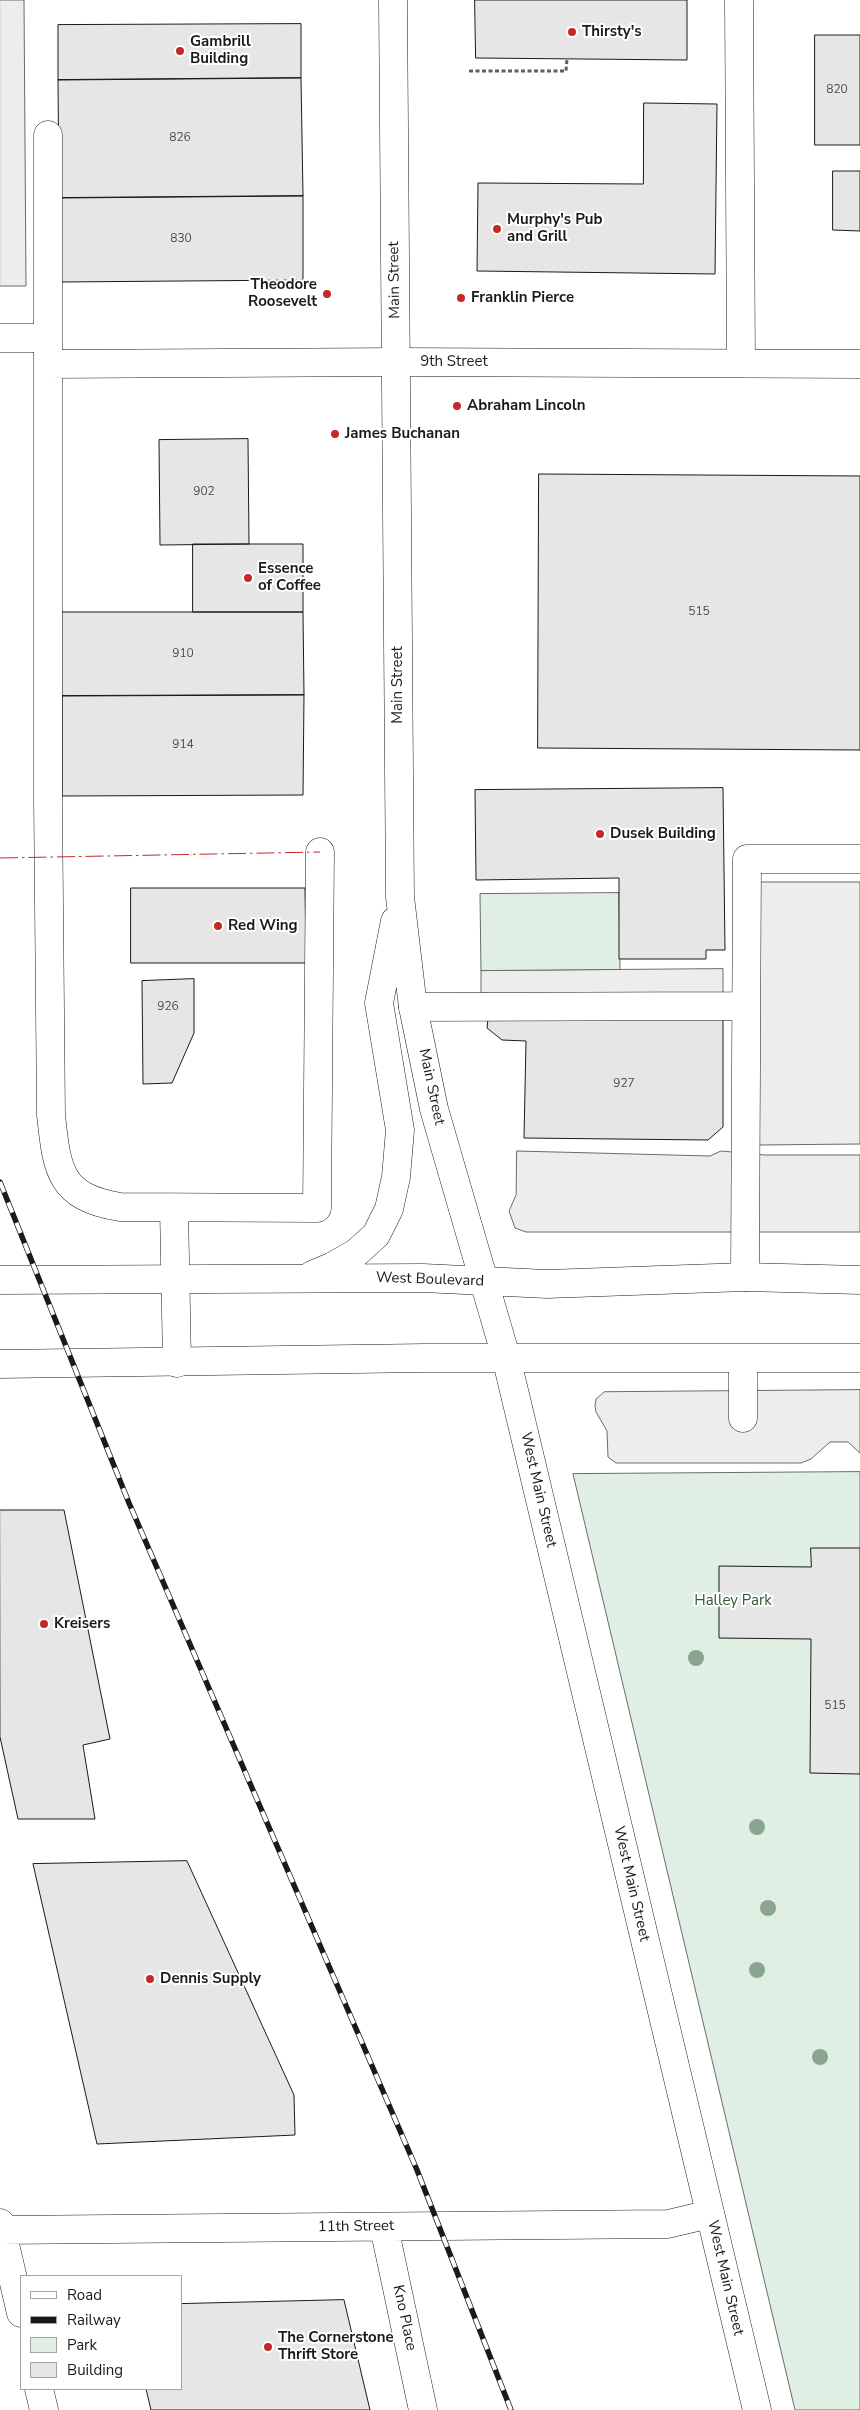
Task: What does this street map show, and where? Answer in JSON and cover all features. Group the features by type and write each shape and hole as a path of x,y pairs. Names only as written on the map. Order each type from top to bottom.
{"main road":[{"name":"Main Street","path":"393,0 395,288 398,362 400,897 413,1008 434,1109 506,1357"},
{"path":"739,0 741,363"},
{"path":"48,135 48,799 51,1115 55,1149 62,1173 77,1193 95,1203 120,1207 317,1208 320,852"},
{"name":"9th Street","path":"0,338 48,351 398,362 860,364"},
{"path":"745,1277 747,859 860,859"},
{"path":"302,1279 333,1266 356,1253 376,1235 388,1210 396,1177 400,1130 379,1003 400,897"},
{"path":"413,1008 745,1006"},
{"path":"174,1208 177,1363"},
{"name":"West Boulevard","path":"0,1280 423,1278 547,1284 745,1277 860,1280"},
{"path":"0,1364 506,1357 860,1358"},
{"name":"West Main Street","path":"506,1357 757,2410"},
{"path":"743,1359 743,1418"},
{"name":"11th Street","path":"0,2228 668,2224 710,2214"},
{"name":"Kno Place","path":"384,2227 423,2410"},
{"path":"0,2228 20,2309"},
{"path":"39,2390 44,2410"}],"path":[{"path":"469,71 566,71 567,59"}],"green space":[{"path":"619,893 620,970 481,971 480,894"},
{"name":"Halley Park","path":"860,1472 860,2410 795,2410 573,1474"}],"shaded area":[{"path":"0,0 24,0 26,286 0,286"},
{"path":"759,882 860,882 860,1144 757,1145"},
{"path":"723,969 723,1018 481,1019 481,971"},
{"path":"517,1151 710,1156 721,1151 765,1155 860,1155 860,1232 526,1232 515,1228 509,1211 516,1195"},
{"path":"860,1390 860,1453 848,1442 830,1442 811,1459 801,1463 616,1463 608,1457 607,1431 596,1412 595,1406 596,1399 604,1392"}],"building":[{"path":"475,0 687,0 687,60 476,58"},
{"name":"Gambrill Building","path":"301,24 301,78 58,80 58,25"},
{"path":"815,35 860,35 860,145 815,145"},
{"path":"301,78 303,196 59,198 58,80"},
{"path":"644,103 717,104 715,274 477,271 478,183 643,184"},
{"path":"833,171 860,171 860,231 833,230"},
{"path":"303,196 303,280 60,282 59,198"},
{"path":"248,439 249,544 160,545 159,440"},
{"path":"539,474 860,476 860,750 538,748"},
{"name":"Essence of Coffee","path":"193,544 303,544 303,612 193,612"},
{"path":"62,612 303,612 304,695 62,696"},
{"path":"304,695 303,795 62,796 62,696"},
{"name":"Dusek Building","path":"723,788 725,950 706,950 706,959 619,959 619,878 476,880 475,790"},
{"name":"Red Wing","path":"131,888 305,888 306,963 131,963"},
{"path":"194,979 194,1033 172,1083 143,1084 142,981"},
{"path":"723,1018 723,1127 708,1140 524,1138 526,1041 502,1040 487,1028 488,1019"},
{"name":"Kreisers","path":"0,1510 64,1510 110,1739 83,1745 95,1819 18,1819 0,1737"},
{"path":"811,1548 860,1548 860,1774 810,1773 811,1639 719,1638 719,1566 811,1567"},
{"name":"Dennis Supply","path":"187,1861 294,2095 295,2135 97,2144 33,1864"},
{"name":"The Cornerstone Thrift Store","path":"344,2300 370,2410 151,2410 146,2390 182,2390 182,2304"}],"railway":[{"path":"0,1182 129,1503 417,2170 511,2410"}],"power":[{"path":"0,858 320,852"}],"place":[{"name":"Thirsty's","path":"572,32"},
{"name":"Gambrill Building","path":"180,51"},
{"name":"Murphy's Pub and Grill","path":"497,229"},
{"name":"Theodore Roosevelt","path":"327,294"},
{"name":"Franklin Pierce","path":"461,298"},
{"name":"Abraham Lincoln","path":"457,406"},
{"name":"James Buchanan","path":"335,434"},
{"name":"Essence of Coffee","path":"248,578"},
{"name":"Dusek Building","path":"600,834"},
{"name":"Red Wing","path":"218,926"},
{"name":"Kreisers","path":"44,1624"},
{"name":"Dennis Supply","path":"150,1979"},
{"name":"The Cornerstone Thrift Store","path":"268,2347"}]}
